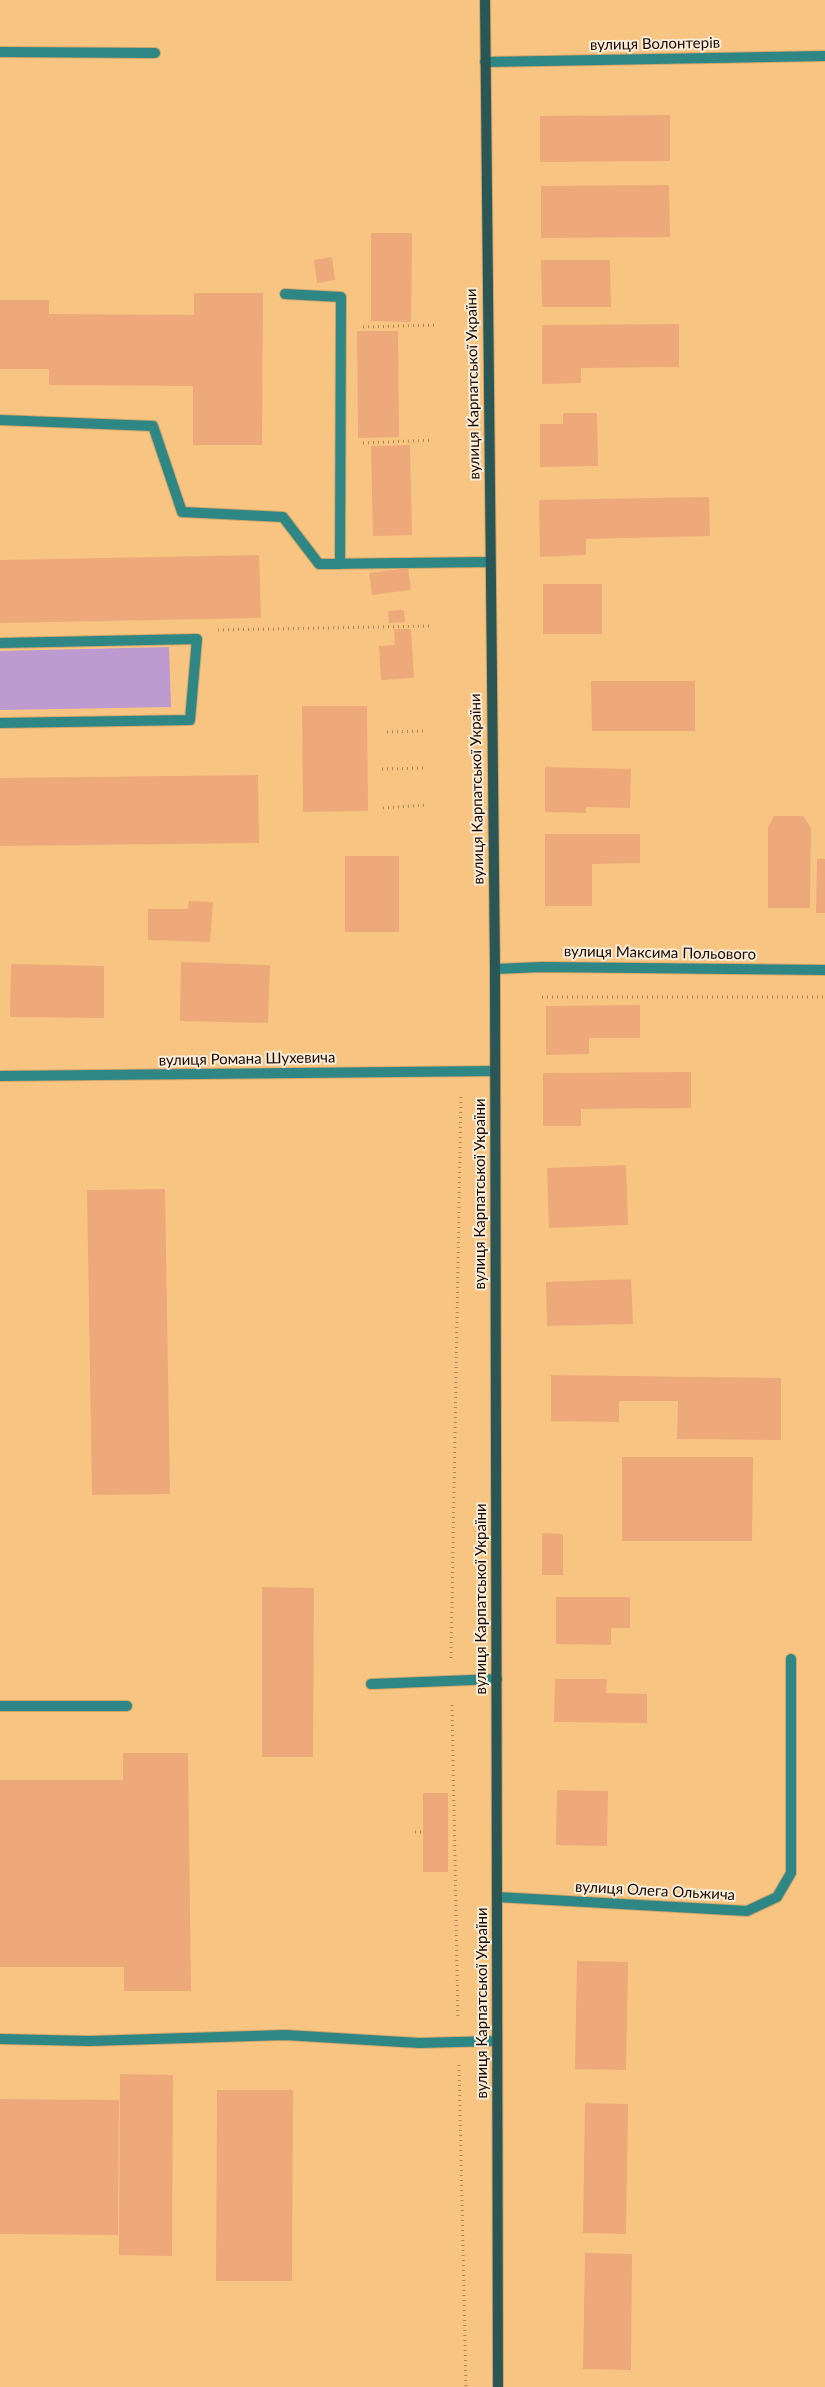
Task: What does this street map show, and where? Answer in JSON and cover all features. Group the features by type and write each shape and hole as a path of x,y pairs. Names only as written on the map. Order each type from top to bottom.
{"main road":[{"name":"вулиця Карпатської України","path":"485,0 495,969 498,2387"}],"street":[{"path":"0,52 155,53"},
{"name":"вулиця Волонтерів","path":"485,62 825,56"},
{"path":"286,294 341,297 340,564"},
{"path":"0,420 153,426 182,512 283,516 319,564 490,562"},
{"path":"0,643 196,639 190,720 0,723"},
{"name":"вулиця Максима Польового","path":"495,969 542,967 825,970"},
{"name":"вулиця Романа Шухевича","path":"0,1076 495,1071"},
{"name":"вулиця Олега Ольжича","path":"497,1897 747,1911 777,1897 791,1873 791,1660"},
{"path":"371,1684 497,1679"},
{"path":"0,1706 127,1706"},
{"path":"0,2039 90,2041 285,2034 419,2043 497,2040"}],"path":[{"path":"341,327 435,325"},
{"path":"340,444 433,440"},
{"path":"387,732 427,731"},
{"path":"382,769 426,768"},
{"path":"383,808 425,805"},
{"path":"542,997 825,997"},
{"path":"462,1072 450,1612 466,2387"},
{"path":"415,1832 423,1832"},
{"path":"448,1832 454,1832"}],"shaded area":[{"path":"169,647 171,707 0,710 0,651"}],"building":[{"path":"670,115 670,161 540,162 540,116"},
{"path":"669,185 670,237 541,238 541,186"},
{"path":"371,233 412,233 411,322 371,321"},
{"path":"332,257 335,280 317,283 314,260"},
{"path":"541,260 610,260 611,307 542,307"},
{"path":"194,293 263,293 262,445 193,445 193,386 49,385 49,369 0,369 0,300 49,300 49,314 194,315"},
{"path":"679,324 679,367 581,368 581,383 542,384 542,325"},
{"path":"357,331 398,331 399,437 358,438"},
{"path":"563,413 597,413 598,466 540,467 540,424 563,424"},
{"path":"410,445 412,535 373,536 371,446"},
{"path":"709,497 710,536 586,539 586,555 540,557 539,500"},
{"path":"259,555 261,618 0,623 0,560"},
{"path":"408,568 411,590 372,595 369,573"},
{"path":"543,584 602,584 602,634 543,634"},
{"path":"404,610 405,622 389,623 388,611"},
{"path":"394,629 411,629 414,678 381,680 379,646 395,645"},
{"path":"591,681 695,681 695,731 592,731"},
{"path":"302,706 367,706 368,811 303,812"},
{"path":"545,767 631,769 630,808 586,807 586,813 545,812"},
{"path":"258,775 259,843 0,846 0,778"},
{"path":"774,816 803,816 811,828 810,908 768,908 768,827"},
{"path":"545,834 640,834 640,863 592,864 592,906 545,906"},
{"path":"345,856 399,856 399,932 345,932"},
{"path":"817,859 825,859 825,913 816,913"},
{"path":"189,901 213,902 210,942 148,940 148,909 188,909"},
{"path":"181,962 270,965 268,1023 180,1021"},
{"path":"11,964 104,966 104,1018 10,1017"},
{"path":"640,1005 640,1038 589,1038 589,1054 546,1055 546,1006"},
{"path":"691,1072 691,1108 581,1109 581,1126 543,1126 543,1073"},
{"path":"626,1165 628,1225 549,1228 547,1168"},
{"path":"165,1189 170,1494 92,1495 87,1190"},
{"path":"631,1279 633,1324 547,1326 546,1282"},
{"path":"551,1375 781,1378 781,1440 677,1439 678,1401 619,1401 619,1422 551,1421"},
{"path":"622,1457 753,1457 752,1541 622,1541"},
{"path":"542,1533 563,1534 563,1575 542,1575"},
{"path":"262,1587 314,1588 313,1757 262,1757"},
{"path":"556,1597 630,1597 630,1628 611,1628 611,1645 556,1644"},
{"path":"555,1679 607,1679 606,1693 647,1694 647,1723 554,1722"},
{"path":"123,1753 188,1753 191,1991 124,1991 124,1967 0,1967 0,1780 123,1780"},
{"path":"557,1790 608,1791 607,1846 556,1845"},
{"path":"423,1793 448,1793 448,1872 423,1872"},
{"path":"577,1961 628,1962 626,2070 575,2069"},
{"path":"120,2074 173,2075 172,2256 119,2255"},
{"path":"217,2090 293,2090 292,2281 216,2281"},
{"path":"0,2099 119,2100 118,2235 0,2234"},
{"path":"585,2103 628,2104 626,2234 583,2233"},
{"path":"585,2253 632,2254 631,2370 583,2369"}]}
